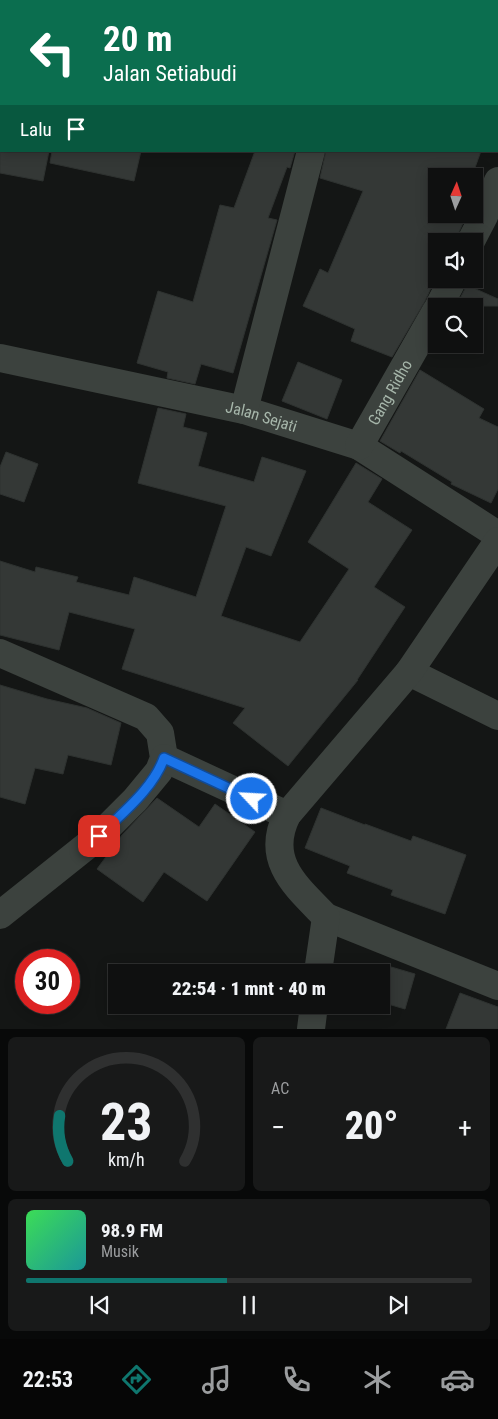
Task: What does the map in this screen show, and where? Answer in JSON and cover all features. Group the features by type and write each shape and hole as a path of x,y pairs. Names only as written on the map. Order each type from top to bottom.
{"street":[{"path":"244,410 312,152"},
{"path":"476,233 498,180"},
{"name":"Gang Ridho","path":"359,446 428,325"},
{"name":"Jalan Sejati","path":"0,358 244,410 359,446 498,535"},
{"path":"498,541 409,672 287,815 279,839 282,863 291,879 326,918 498,986"},
{"path":"0,653 146,718 160,733 164,758 159,771 141,793 99,836 0,915"},
{"path":"409,672 498,716"},
{"path":"164,758 287,815"},
{"path":"319,964 326,918"},
{"path":"311,1029 313,1014"}],"building":[{"path":"0,152 49,152 43,181 0,173"},
{"path":"52,152 141,152 134,181 50,163"},
{"path":"255,152 295,152 290,168 287,167 268,218 277,220 233,373 201,364 195,384 167,378 168,372 137,363 158,291 193,302 220,205 234,208"},
{"path":"326,152 481,152 475,168 428,168 428,223 463,223 459,233 428,233 428,288 431,288 392,357 351,341 355,329 303,306 320,269 328,273 363,191 320,178"},
{"path":"465,288 474,288 498,299 498,306 483,306 483,298 460,298"},
{"path":"298,362 342,380 327,419 282,401"},
{"path":"420,370 484,409 479,418 498,427 498,489 491,503 451,484 452,482 401,451 400,453 380,441"},
{"path":"158,408 186,414 183,427 207,433 198,466 254,482 262,457 306,471 271,556 246,547 221,616 300,642 349,569 308,542 356,463 382,479 368,502 412,530 374,587 405,607 358,680 288,766 233,723 245,708 122,669 135,629 69,612 59,650 0,635 0,561 35,572 36,567 78,577 76,582 129,595 134,577 196,597 226,506 138,483"},
{"path":"6,452 38,464 24,502 0,494 0,467"},
{"path":"0,685 47,699 87,708 121,723 111,765 68,755 63,774 35,768 25,804 0,797"},
{"path":"157,798 199,827 215,804 255,832 207,901 164,872 143,902 97,869 122,835"},
{"path":"321,808 411,841 413,836 466,855 445,914 391,895 393,890 347,873 350,866 305,848"},
{"path":"390,967 415,974 405,1009 390,1005"},
{"path":"460,993 498,1007 498,1029 446,1029"}],"route":[{"path":"99,836 135,800 159,771 164,758 252,799"}]}
